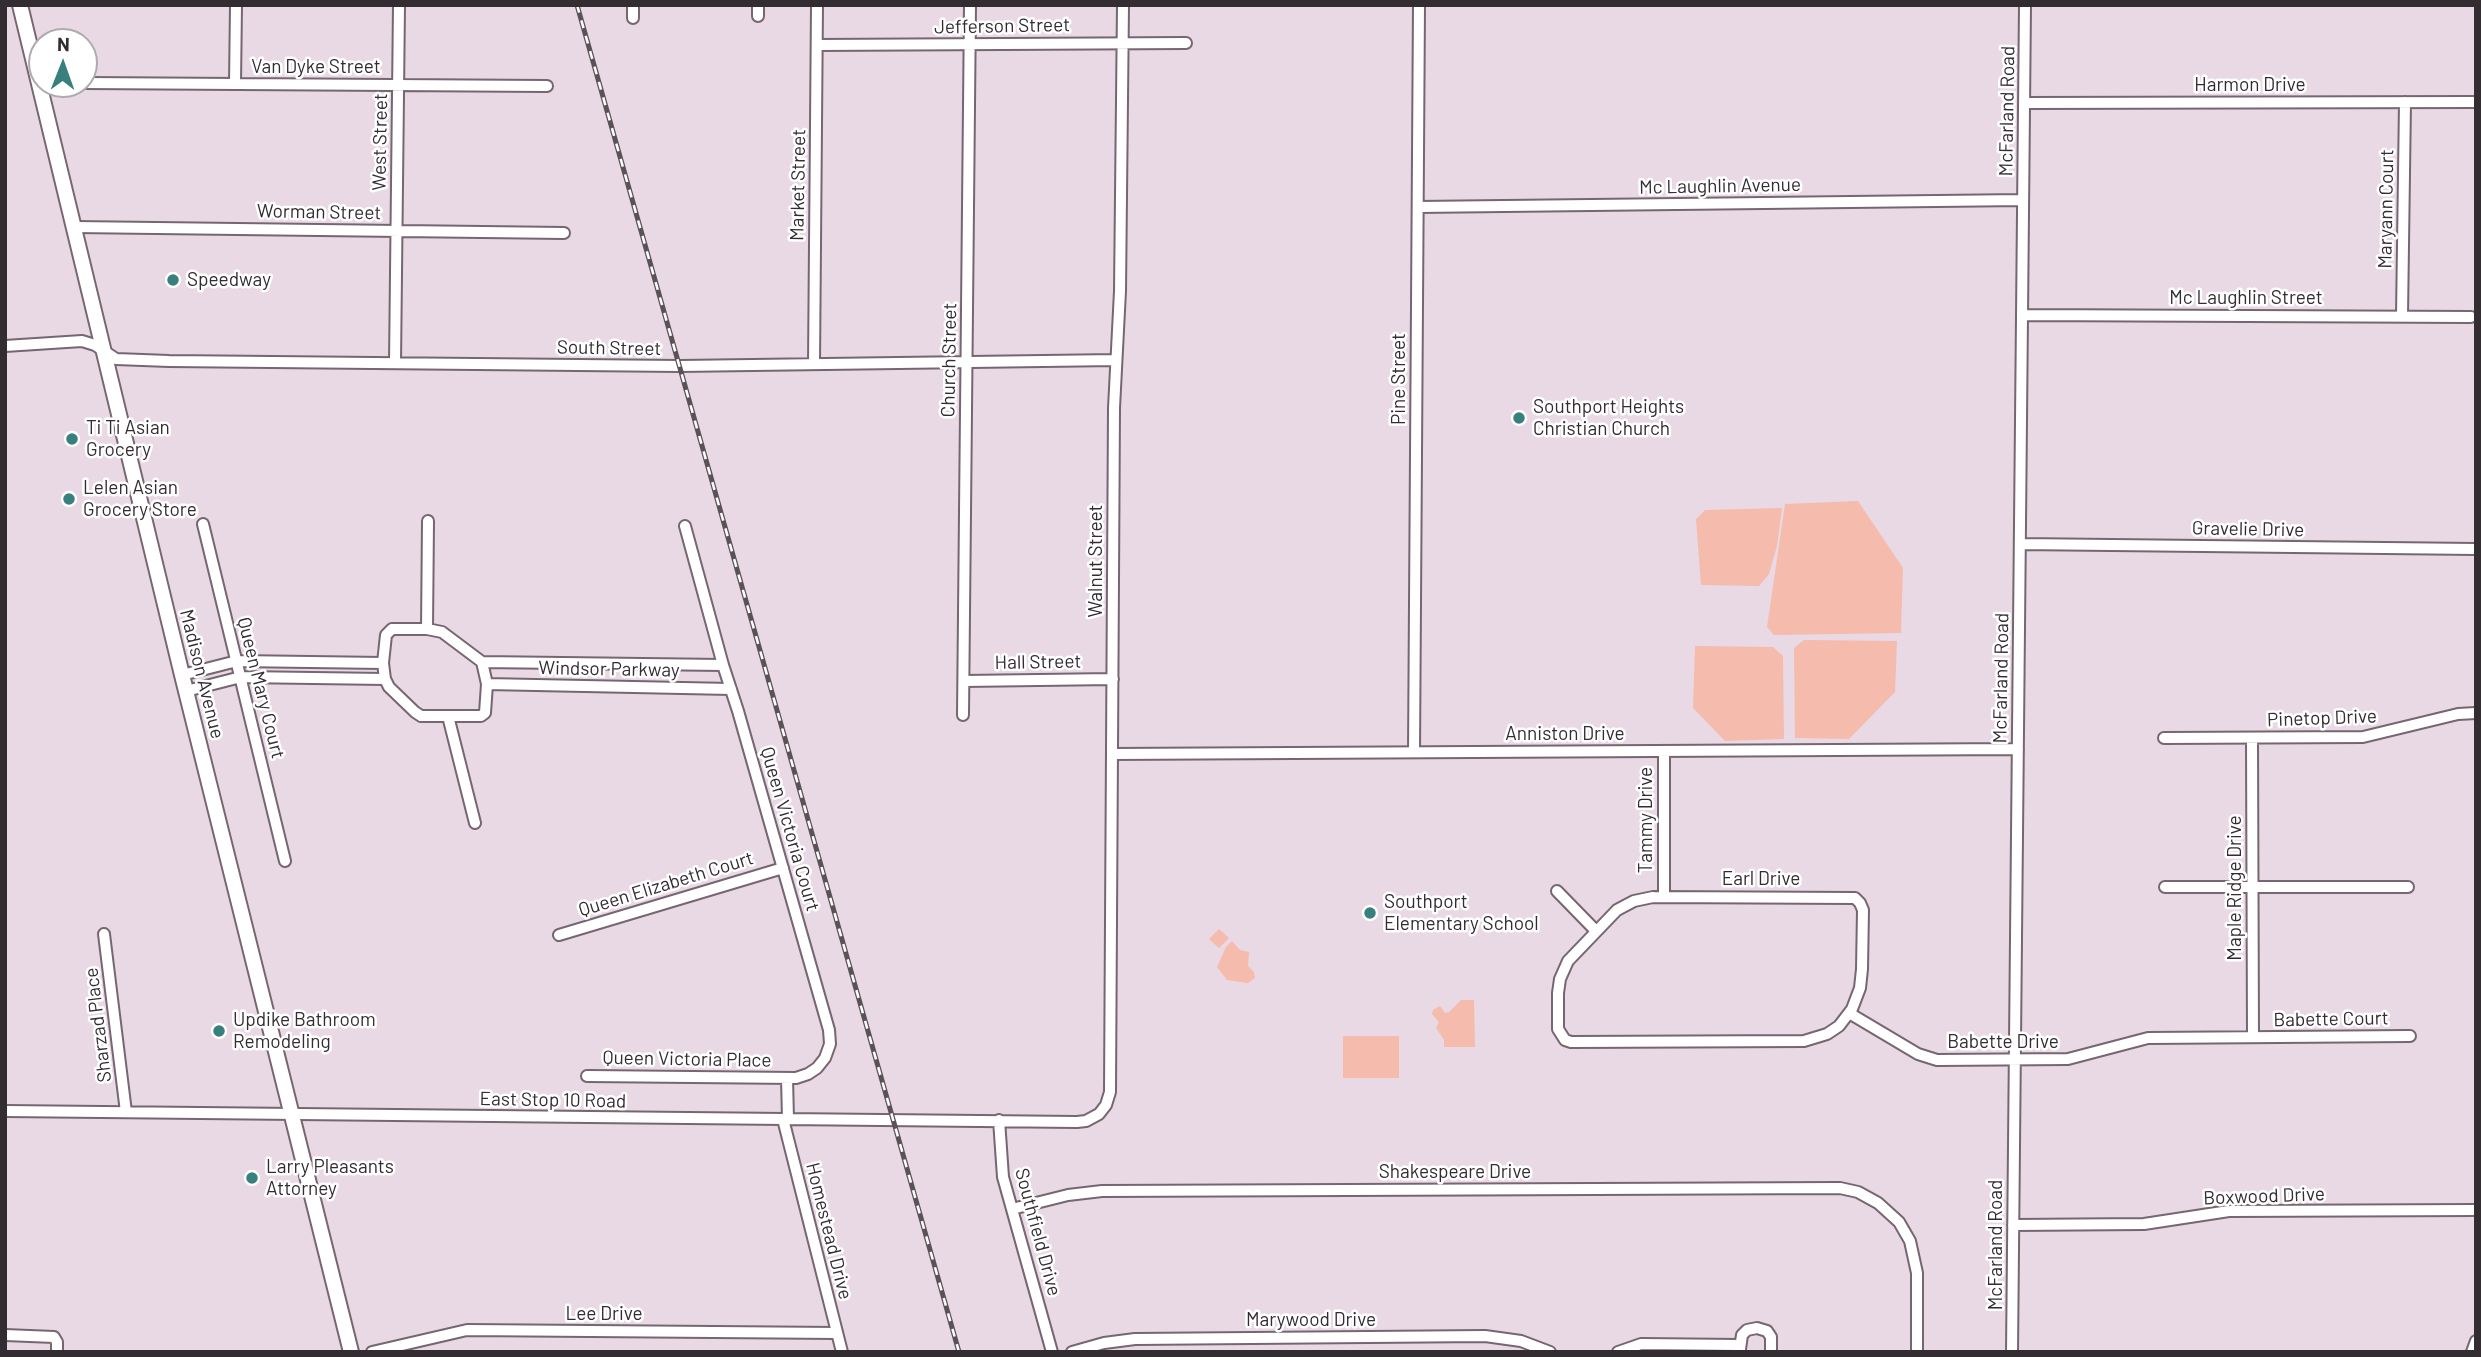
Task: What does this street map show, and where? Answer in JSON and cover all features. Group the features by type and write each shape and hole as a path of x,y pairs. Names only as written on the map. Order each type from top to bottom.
{"main road":[{"name":"Madison Avenue","path":"20,5 28,35"},
{"name":"Madison Avenue","path":"44,98 182,675 351,1352"}],"street":[{"path":"235,84 236,5"},
{"name":"West Street","path":"395,363 399,5"},
{"path":"633,5 633,18"},
{"name":"Market Street","path":"814,364 817,5"},
{"name":"Church Street","path":"963,715 970,5"},
{"name":"Walnut Street","path":"1099,1114 1110,1093 1116,360 1120,291 1124,5"},
{"name":"Pine Street","path":"1414,752 1419,5"},
{"name":"McFarland Road","path":"2012,1352 2025,5"},
{"name":"Jefferson Street","path":"817,45 1123,41 1186,43"},
{"name":"Van Dyke Street","path":"98,83 547,86"},
{"name":"Maryann Court","path":"2402,316 2405,102"},
{"name":"Harmon Drive","path":"2024,103 2476,102"},
{"name":"Mc Laughlin Avenue","path":"1418,207 2023,200"},
{"name":"Worman Street","path":"74,226 564,233"},
{"name":"Mc Laughlin Street","path":"2022,315 2471,317"},
{"name":"South Street","path":"5,346 82,341 123,360 680,366 1116,360"},
{"path":"427,628 428,522"},
{"name":"Queen Mary Court","path":"203,524 285,861"},
{"name":"Queen Victoria Court","path":"685,526 830,1040 825,1058 814,1071 804,1076 787,1078"},
{"name":"Gravelie Drive","path":"2020,544 2476,549"},
{"path":"427,628 442,632 482,662 487,684 485,713 481,716 418,715 389,687 385,678 383,663 386,635 389,630 427,628"},
{"path":"182,675 237,661 383,663"},
{"name":"Windsor Parkway","path":"482,662 723,665"},
{"path":"187,691 241,677 385,678"},
{"name":"Hall Street","path":"964,681 1113,679"},
{"name":"Windsor Parkway","path":"487,684 731,689"},
{"name":"Pinetop Drive","path":"2164,738 2369,737 2458,714 2476,713"},
{"path":"448,716 475,823"},
{"name":"Maple Ridge Drive","path":"2252,738 2253,1037"},
{"name":"Anniston Drive","path":"1112,754 2018,749"},
{"name":"Tammy Drive","path":"1664,751 1664,897 1648,898 1625,905 1570,957 1561,974 1558,993 1558,1029 1563,1038 1571,1042 1804,1041 1827,1034 1839,1026 1849,1013"},
{"name":"Queen Elizabeth Court","path":"559,935 783,867"},
{"path":"2165,887 2408,887"},
{"path":"1557,891 1596,931"},
{"name":"Earl Drive","path":"1664,897 1851,897 1857,900 1863,910 1862,974 1858,996 1849,1013"},
{"name":"Sharzad Place","path":"104,934 126,1112"},
{"name":"Babette Drive","path":"1849,1013 1918,1054 1932,1059 2068,1059 2142,1039 2253,1037"},
{"name":"Babette Court","path":"2253,1037 2410,1035"},
{"name":"Queen Victoria Place","path":"587,1076 787,1078"},
{"path":"785,1119 787,1078"},
{"name":"East Stop 10 Road","path":"5,1111 1077,1122 1086,1121 1099,1114"},
{"name":"Homestead Drive","path":"785,1119 842,1352"},
{"name":"Southfield Drive","path":"999,1120 1001,1164 1052,1352"},
{"name":"Shakespeare Drive","path":"1012,1209 1068,1195 1102,1191 1830,1187 1862,1194 1878,1203 1893,1215 1906,1233 1917,1263 1917,1352"},
{"name":"Boxwood Drive","path":"2013,1225 2144,1224 2230,1212 2476,1210"},
{"path":"1618,1352 1641,1344 1740,1348 1745,1332 1760,1328 1767,1331 1771,1337 1771,1352"},
{"name":"Lee Drive","path":"372,1352 467,1330 837,1333"},
{"path":"5,1335 54,1337 57,1352"},
{"name":"Marywood Drive","path":"1072,1352 1104,1343 1135,1339 1471,1336 1503,1337 1530,1343 1550,1352"},
{"path":"2472,1352 2476,1341"}],"shaded area":[{"path":"1858,501 1903,568 1901,633 1774,635 1767,627 1785,504"},
{"path":"1782,508 1777,546 1769,574 1759,586 1701,585 1696,519 1705,510"},
{"path":"1804,640 1897,641 1895,692 1849,739 1795,738 1794,648"},
{"path":"1695,646 1773,647 1783,656 1784,739 1725,741 1693,708"},
{"path":"1219,929 1229,938 1219,948 1209,939"},
{"path":"1232,941 1240,950 1249,952 1248,966 1254,972 1255,978 1248,983 1227,980 1217,967 1226,947"},
{"path":"1461,1000 1474,1000 1475,1047 1444,1047 1444,1040 1436,1028 1439,1022 1432,1014 1433,1010 1440,1006 1445,1013 1449,1012"},
{"path":"1343,1036 1399,1036 1399,1078 1343,1078"}],"railway":[{"path":"577,5 959,1352"}],"place":[{"name":"Speedway","path":"173,280"},
{"name":"Southport Heights Christian Church","path":"1519,418"},
{"name":"Ti Ti Asian Grocery","path":"72,439"},
{"name":"Lelen Asian Grocery Store","path":"69,499"},
{"name":"Southport Elementary School","path":"1370,913"},
{"name":"Updike Bathroom Remodeling","path":"219,1031"},
{"name":"Larry Pleasants Attorney","path":"252,1178"}]}
